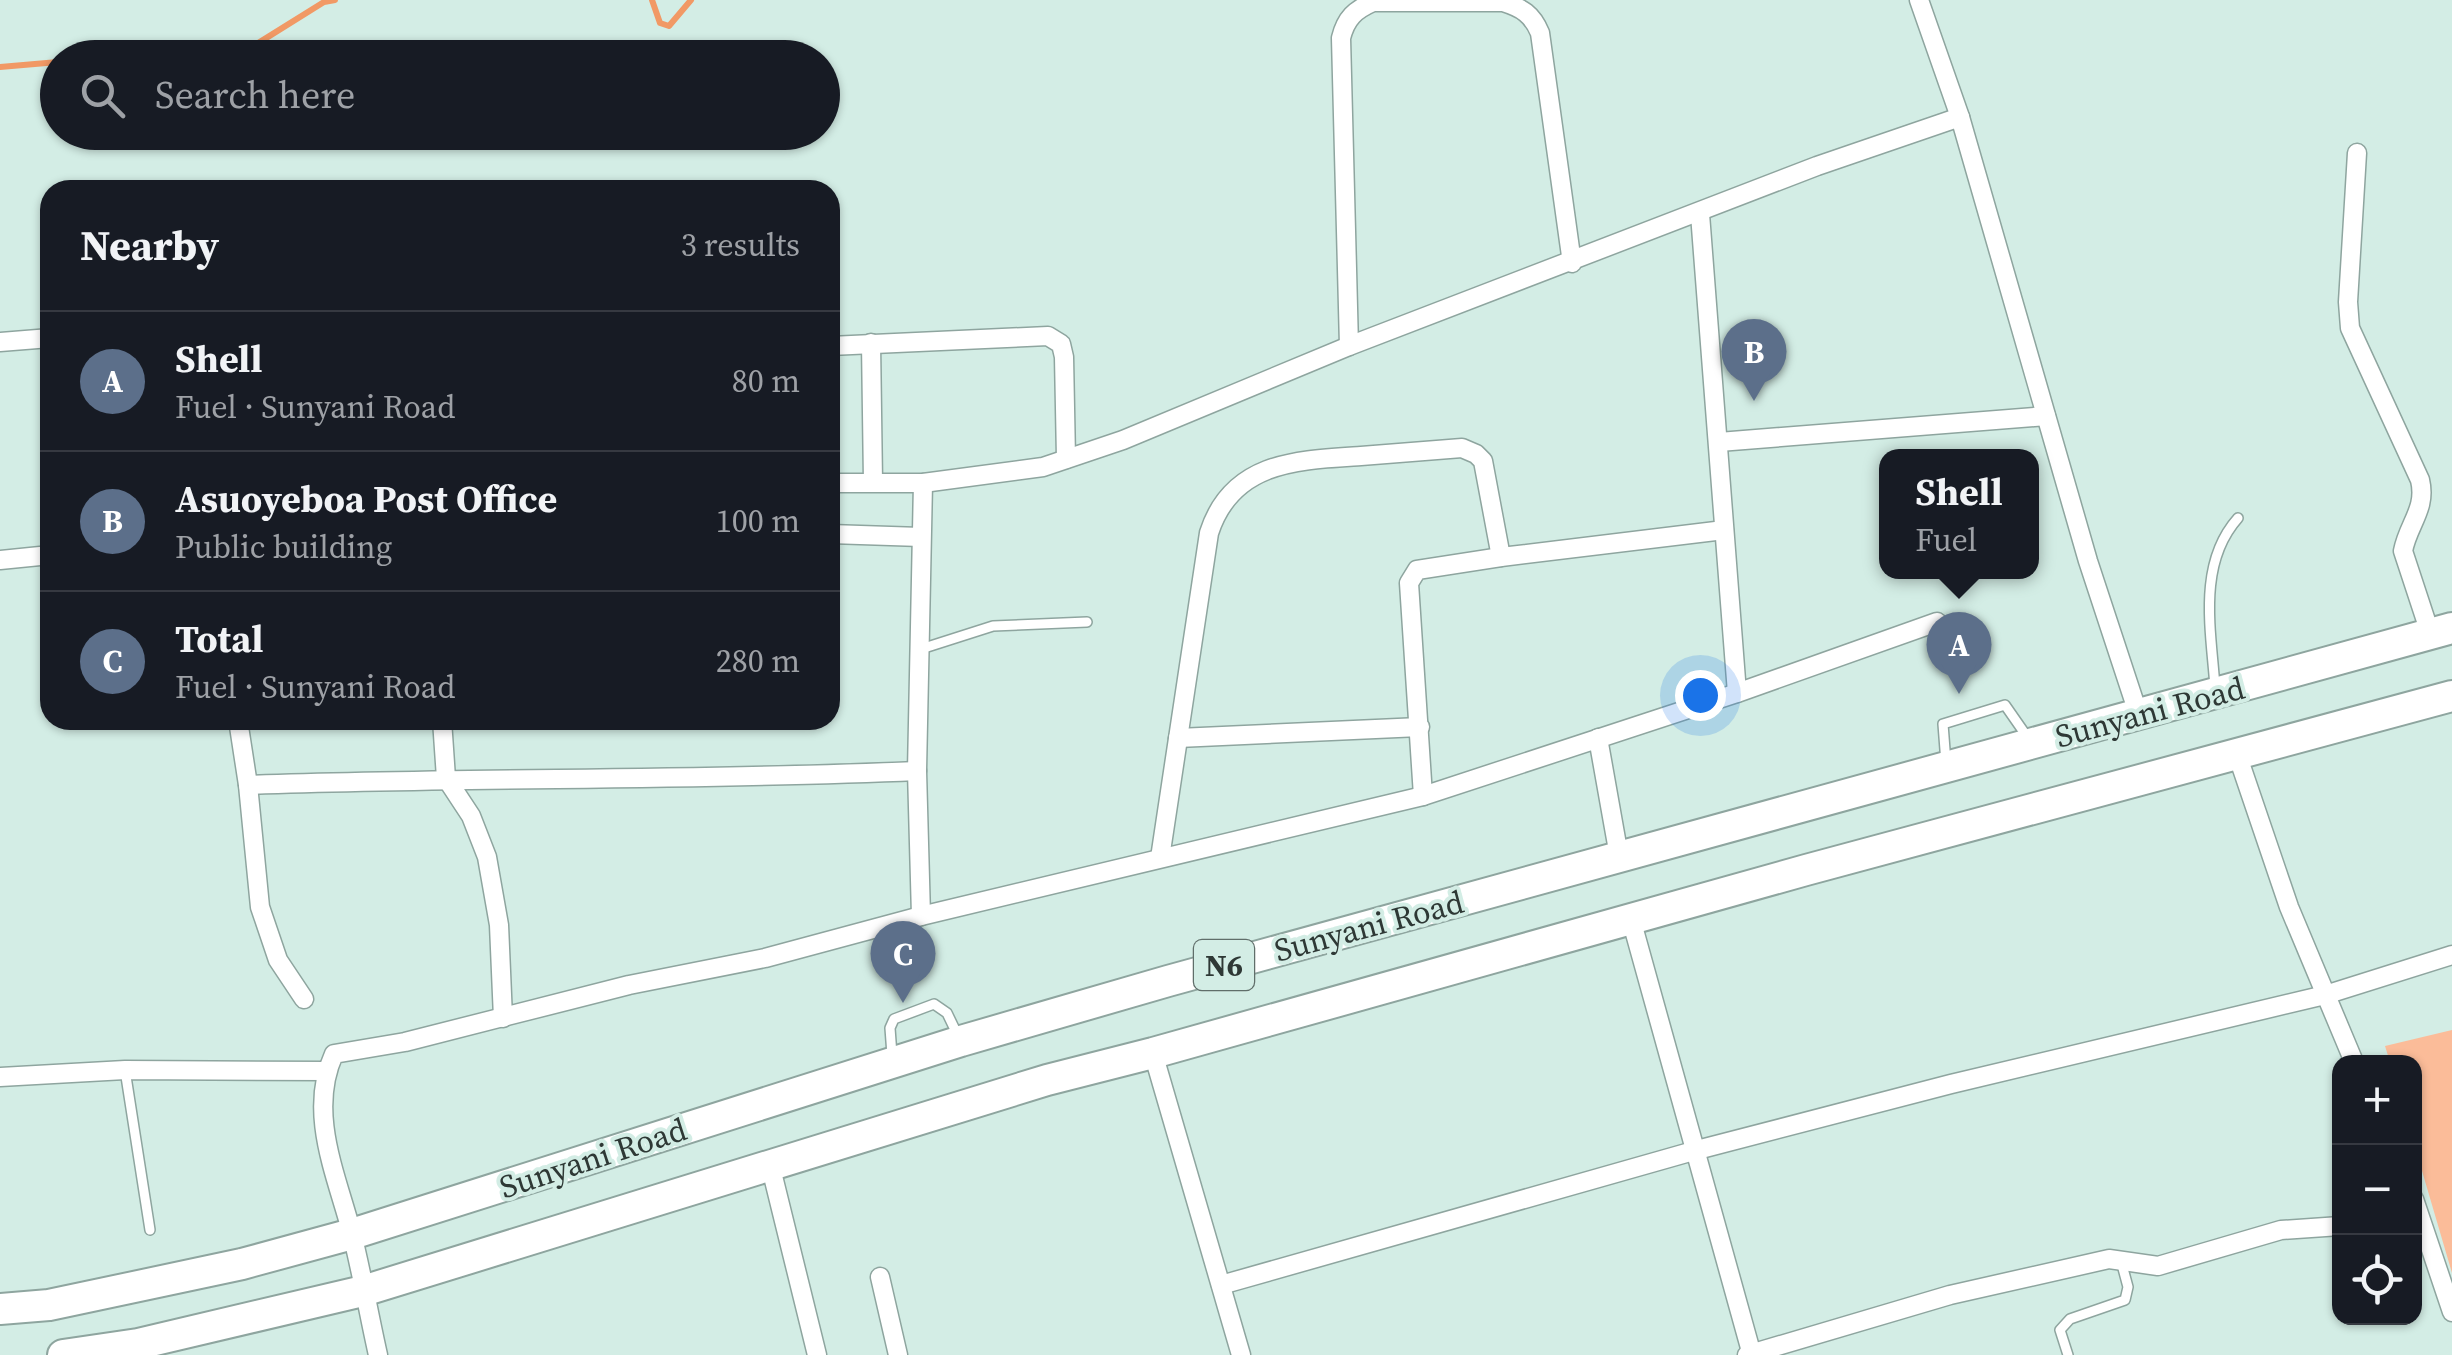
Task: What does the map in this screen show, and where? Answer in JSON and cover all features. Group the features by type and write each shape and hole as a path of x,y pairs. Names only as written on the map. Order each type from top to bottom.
{"main road":[{"name":"Sunyani Road","path":"0,1309 49,1304 242,1264 352,1234 961,1041 2441,630"},
{"name":"N6","path":"64,1355 138,1344 364,1290 1047,1080 2452,696"}],"street":[{"path":"1918,0 1960,117 2088,561 2139,716"},
{"path":"1349,346 1341,38 1345,23 1357,9 1373,2 1504,2 1521,8 1534,19 1540,33 1572,263"},
{"path":"840,482 923,483 1043,467 1066,460 1817,166 1960,117"},
{"path":"2356,153 2350,328 2420,480 2424,494 2420,512 2403,551 2441,630"},
{"path":"1700,214 1736,693"},
{"path":"840,345 1048,336 1061,344 1064,357 1066,460"},
{"path":"0,342 40,339"},
{"path":"871,343 873,482"},
{"path":"1719,442 2046,416"},
{"path":"1160,858 1209,533 1223,501 1256,474 1296,460 1462,448 1482,461 1501,557"},
{"path":"921,916 916,771 923,483"},
{"path":"1423,796 1409,583 1417,570 1724,530"},
{"path":"840,534 921,538"},
{"path":"0,560 40,555"},
{"path":"378,1355 352,1234 331,1165 324,1111 326,1071 334,1054 404,1042 629,985 765,958 921,916 1423,796 1937,622"},
{"path":"1178,738 1420,727"},
{"path":"240,730 260,907 278,960 304,999"},
{"path":"443,730 446,778 471,816 487,856 499,924 503,1018"},
{"path":"1598,738 1619,856"},
{"path":"2237,754 2269,855 2351,1055"},
{"path":"248,784 446,778 769,778 916,771"},
{"path":"1632,919 1750,1355 1950,1295 2120,1259 2158,1266 2281,1230 2332,1227"},
{"path":"1222,1285 1697,1150 1967,1080 2326,996 2452,955"},
{"path":"1153,1053 1241,1355"},
{"path":"0,1077 125,1070 326,1071"},
{"path":"770,1164 818,1355"},
{"path":"2422,1223 2452,1312"},
{"path":"880,1277 898,1355"}],"lane":[{"path":"2216,694 2209,581 2224,534 2238,518"},
{"path":"921,649 992,626 1086,622"},
{"path":"1946,768 1942,724 2006,705 2032,744"},
{"path":"892,1063 890,1028 902,1013 934,1004 941,1006 961,1041"},
{"path":"125,1070 150,1230"},
{"path":"2068,1355 2060,1330 2070,1319 2124,1300 2128,1287 2120,1259"}],"shaded area":[{"path":"2452,1030 2452,1273 2422,1171 2422,1055 2388,1055 2385,1046"}],"waterway":[{"path":"263,40 324,2 335,0"},
{"path":"652,0 660,23 669,26 691,0"},
{"path":"0,67 40,64"}],"place":[{"name":"Asuoyeboa Post Office","path":"1754,401"},
{"name":"Shell","path":"1959,694"},
{"name":"Total","path":"903,1003"}]}
